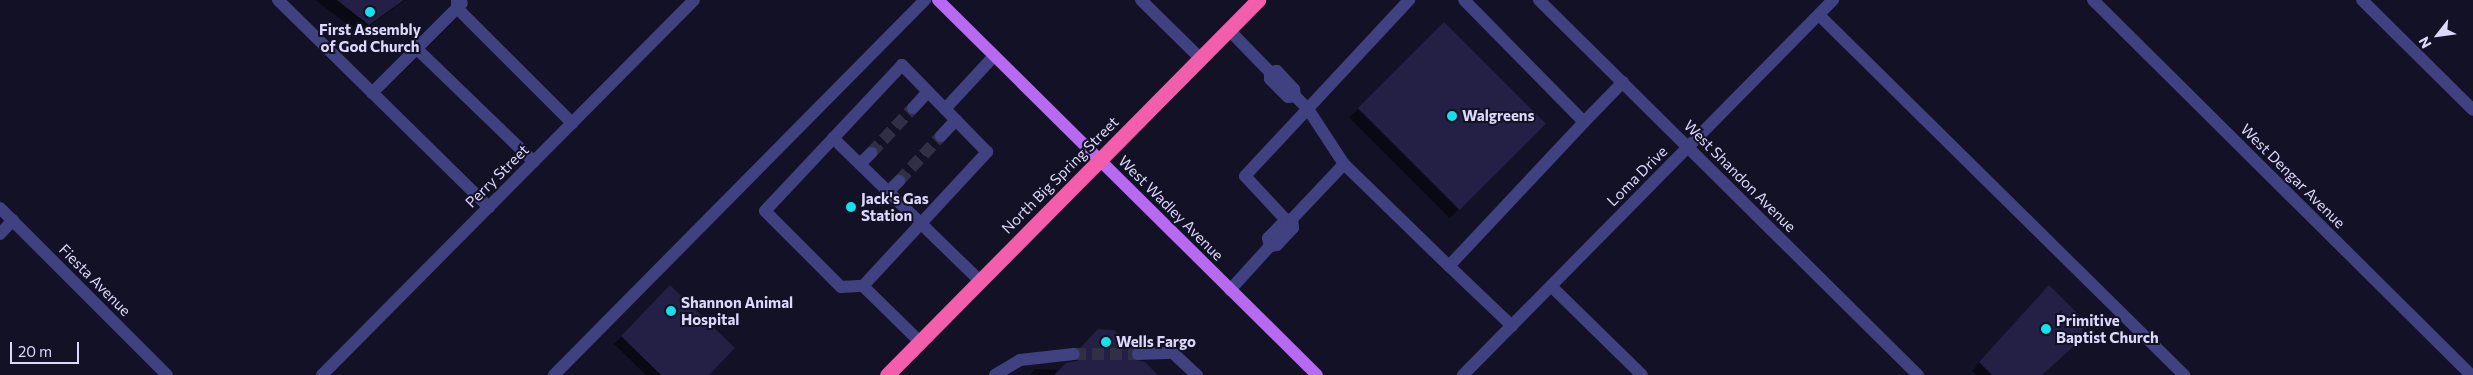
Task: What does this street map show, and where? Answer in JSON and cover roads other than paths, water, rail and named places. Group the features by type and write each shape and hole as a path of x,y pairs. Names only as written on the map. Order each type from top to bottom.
{"highway":[{"name":"North Big Spring Street","path":"887,375 1258,0"}],"main road":[{"name":"West Wadley Avenue","path":"938,0 1317,375"}],"street":[{"path":"278,0 489,207"},
{"name":"Perry Street","path":"322,375 694,0"},
{"path":"554,375 924,0"},
{"path":"1141,0 1200,58"},
{"path":"1230,290 1270,246 1277,245 1294,228 1289,219 1245,176 1409,0"},
{"path":"1464,0 1584,122"},
{"name":"West Shandon Avenue","path":"1539,0 1918,375"},
{"name":"Loma Drive","path":"1464,375 1833,0"},
{"name":"West Dengar Avenue","path":"2092,0 2471,375"},
{"path":"2362,0 2473,110"},
{"path":"372,92 460,3 572,123"},
{"path":"1819,15 2184,375"},
{"path":"1230,30 1270,72 1277,71 1294,89 1295,96 1308,108 1344,164 1512,326"},
{"path":"416,48 534,162"},
{"path":"945,109 994,56"},
{"path":"902,65 928,92 987,152 864,286 841,287 765,211 902,65"},
{"path":"1449,266 1623,82"},
{"path":"913,108 928,92"},
{"path":"941,136 956,120"},
{"path":"833,138 980,281"},
{"path":"860,164 871,153"},
{"path":"1289,219 1344,164"},
{"path":"888,192 899,181"},
{"name":"Fiesta Avenue","path":"0,208 167,375"},
{"path":"0,234 13,220"},
{"path":"864,286 920,342"},
{"path":"1551,286 1642,375"},
{"path":"1138,354 1173,353 1197,375"},
{"path":"995,375 1020,360 1074,354"}],"tunnel":[{"path":"871,153 913,108"},
{"path":"899,181 941,136"},
{"path":"1074,354 1138,354"}],"place":[{"name":"First Assembly of God Church","path":"370,12"},
{"name":"Walgreens","path":"1452,116"},
{"name":"Jack's Gas Station","path":"851,207"},
{"name":"Shannon Animal Hospital","path":"671,311"},
{"name":"Primitive Baptist Church","path":"2046,329"},
{"name":"Wells Fargo","path":"1106,342"}]}
